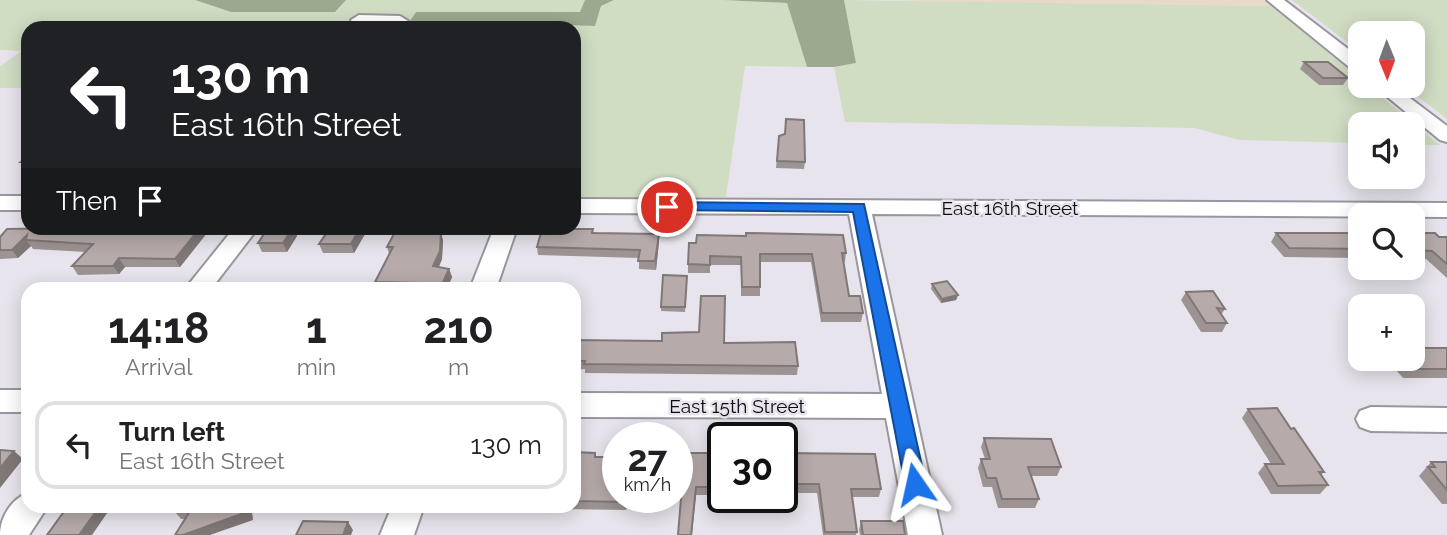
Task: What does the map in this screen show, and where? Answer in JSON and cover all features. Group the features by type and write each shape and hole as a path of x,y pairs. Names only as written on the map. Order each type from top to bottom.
{"street":[{"path":"1275,0 1348,58"},
{"path":"359,20 400,21"},
{"path":"1398,98 1447,136"},
{"path":"0,204 21,203"},
{"name":"East 16th Street","path":"581,206 1447,210"},
{"path":"859,208 925,535"},
{"path":"203,282 240,235"},
{"path":"486,282 502,235"},
{"path":"0,401 21,401"},
{"name":"East 15th Street","path":"581,405 900,406"},
{"path":"1371,419 1447,420"},
{"path":"9,535 26,513"},
{"path":"397,535 405,513"}],"shaded area":[{"path":"887,0 1264,0 1272,6 956,2"}],"green space":[{"path":"0,0 195,0 231,12 335,12 346,0 585,0 580,12 416,12 410,21 21,21 21,51 0,50"},
{"path":"195,0 346,0 335,12 231,12"},
{"path":"585,0 614,0 601,6 595,26 581,26 581,21 410,21 416,12 580,12"},
{"path":"614,0 787,3 807,67 745,66 726,197 581,197 581,26 595,26 601,6"},
{"path":"723,0 844,0 856,63 834,67 807,67 787,3"},
{"path":"844,0 1272,6 1348,69 1348,98 1383,98 1400,112 1348,112 1348,143 1239,140 1195,128 845,122 834,67 856,63"},
{"path":"1292,0 1447,0 1447,119 1420,98 1425,98 1425,21 1348,21 1348,43"},
{"path":"21,52 21,88 0,88 0,66"},
{"path":"1425,133 1440,145 1425,145"}],"building":[{"path":"1304,62 1328,62 1348,78 1323,78"},
{"path":"786,119 804,120 805,162 777,161 779,136 785,134"},
{"path":"7,229 21,229 21,235 27,235 12,250 0,250 0,237"},
{"path":"581,229 593,229 592,233 659,234 655,261 638,261 640,250 537,247 540,235 581,235"},
{"path":"746,233 843,235 846,253 842,253 849,296 860,296 863,313 822,313 812,254 760,254 760,287 742,287 741,257 710,256 710,265 688,264 689,243 696,243 697,235 746,236"},
{"path":"1276,233 1348,233 1348,249 1289,248"},
{"path":"1425,233 1447,237 1447,264 1432,251 1425,251"},
{"path":"27,235 194,235 175,259 119,258 113,266 72,266 93,244 26,240"},
{"path":"263,235 288,235 283,243 258,243"},
{"path":"325,235 356,235 351,244 319,244"},
{"path":"393,235 441,235 440,251 433,266 449,269 443,282 375,282 393,247 387,247"},
{"path":"663,275 687,276 685,307 661,307"},
{"path":"947,281 958,295 942,299 932,284"},
{"path":"1213,291 1225,309 1217,308 1227,323 1206,323 1186,292"},
{"path":"701,296 725,296 724,343 795,342 798,366 584,364 585,361 581,361 581,340 662,341 662,333 699,332"},
{"path":"1425,348 1447,348 1447,369 1425,369"},
{"path":"1277,408 1324,472 1319,472 1328,485 1278,486 1265,464 1284,464 1248,409"},
{"path":"984,438 1051,439 1061,467 1028,467 1039,499 1002,499 996,478 987,478 981,459 990,459"},
{"path":"0,450 14,451 0,468"},
{"path":"581,452 595,453 595,457 602,457 602,502 581,501"},
{"path":"693,453 707,453 707,487 696,487 691,535 678,535 680,513 693,513"},
{"path":"798,453 875,454 881,489 851,489 857,532 825,532 819,484 798,484"},
{"path":"1431,462 1447,462 1447,490 1428,467 1435,467"},
{"path":"63,513 95,513 79,535 47,535"},
{"path":"189,513 244,513 183,535 175,535"},
{"path":"303,521 348,522 343,535 296,535"},
{"path":"861,521 903,521 905,535 863,535"}],"route":[{"path":"667,207 859,208 915,484"}]}
